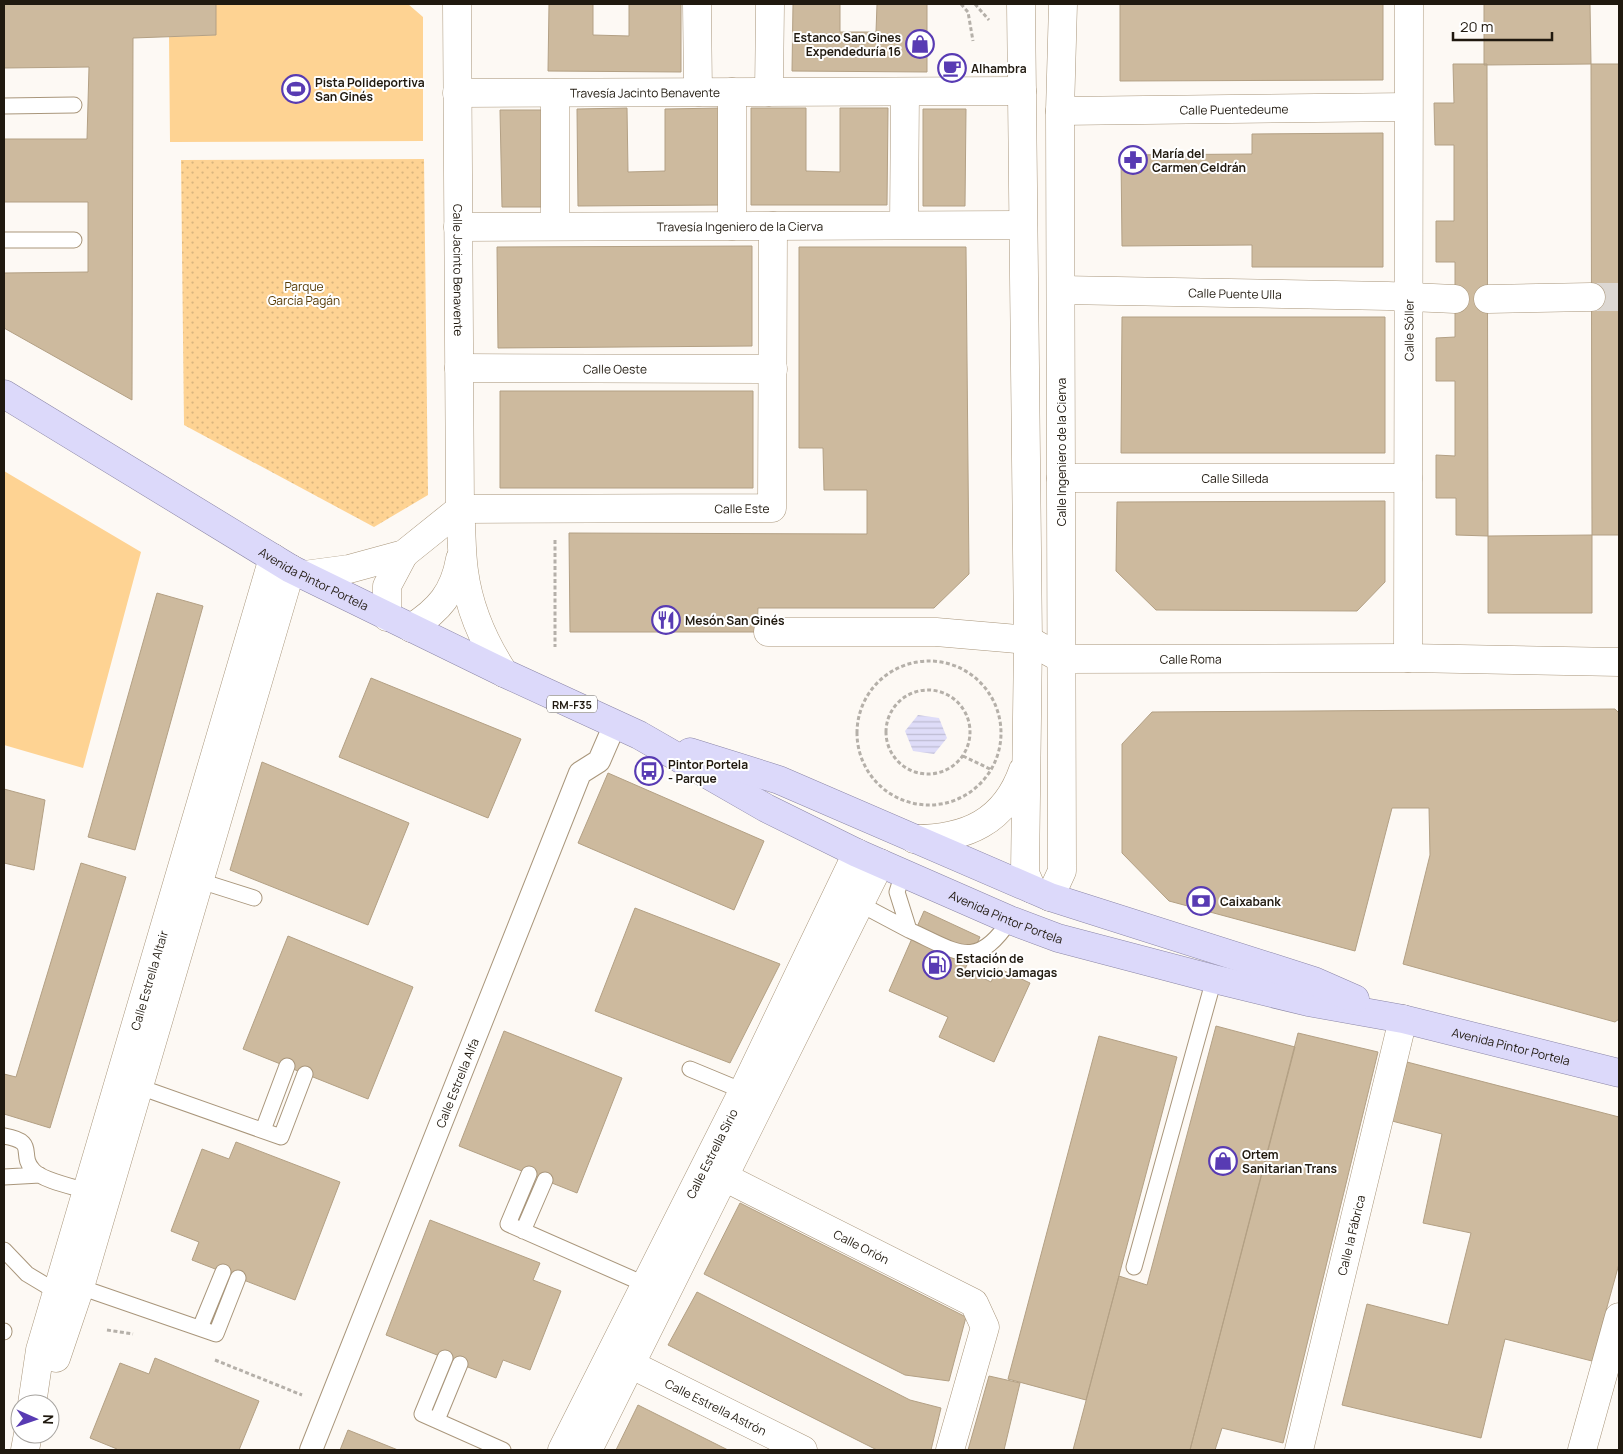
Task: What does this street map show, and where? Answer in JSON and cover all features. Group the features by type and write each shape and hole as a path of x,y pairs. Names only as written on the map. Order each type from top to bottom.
{"main road":[{"name":"Avenida Pintor Portela","path":"4,394 289,567 399,623 639,735 766,808 880,863 1010,920 1058,938 1206,977 1308,1002 1403,1019 1619,1074"},
{"name":"Avenida Pintor Portela","path":"639,735 779,780 1041,896 1314,982 1403,1019"},
{"path":"880,863 1003,893 1025,903 1041,896 1050,913 1104,933 1206,977"}],"street":[{"name":"Calle Jacinto Benavente","path":"457,4 460,509 463,537 463,568 468,595 477,625 489,650 504,673"},
{"path":"697,4 698,92"},
{"path":"769,92 770,4"},
{"path":"1021,4 1028,640 1025,873 1041,896"},
{"name":"Calle Ingeniero de la Cierva","path":"1041,896 1062,871 1060,111 1063,4"},
{"name":"Calle Sóller","path":"1408,658 1409,4"},
{"name":"Travesía Jacinto Benavente","path":"457,93 1022,91"},
{"name":"Travesía Jacinto Benavente","path":"555,92 555,226"},
{"name":"Travesía Jacinto Benavente","path":"732,92 732,226"},
{"path":"904,225 905,92"},
{"name":"Calle Puentedeume","path":"1060,111 1408,107"},
{"name":"Travesía Ingeniero de la Cierva","path":"458,227 1023,225"},
{"name":"Calle Este","path":"460,509 772,508 773,226"},
{"name":"Calle Puente Ulla","path":"1061,290 1455,299"},
{"path":"1488,299 1591,297"},
{"name":"Calle Oeste","path":"459,368 773,369"},
{"name":"Calle Silleda","path":"1061,478 1408,478"},
{"path":"399,623 387,586 404,554 460,509"},
{"name":"Calle Jacinto Benavente","path":"399,623 432,615 444,601 454,583 463,537"},
{"path":"289,567 349,569 404,554"},
{"name":"Calle Estrella Altair","path":"43,1394 69,1290 189,877 289,567"},
{"name":"Calle Roma","path":"768,632 936,632 1028,640 1062,659 1408,658 1619,662"},
{"name":"Calle Estrella Alfa","path":"311,1450 580,773 599,761 615,724"},
{"path":"914,839 938,839 955,835 987,822 1000,811 1017,784 1025,764"},
{"name":"Calle Estrella Sirio","path":"562,1450 655,1289 724,1177 753,1095 860,904 880,863"},
{"name":"Calle Estrella Sirio","path":"588,1450 630,1364 655,1289 753,1095 880,863"},
{"name":"Calle la Fábrica","path":"1299,1450 1403,1019"},
{"name":"Calle Orión","path":"724,1177 974,1304 985,1328 950,1450"},
{"name":"Calle Estrella Altair","path":"33,1394 40,1350 69,1290"},
{"path":"1582,1450 1619,1316"},
{"name":"Calle Estrella Astrón","path":"630,1364 803,1450"}],"lane":[{"path":"4,106 74,106"},
{"path":"4,240 74,240"},
{"path":"880,863 896,892 909,930"},
{"path":"189,877 254,898"},
{"path":"860,904 909,930 959,952 979,952 992,944 1010,920"},
{"path":"1134,1268 1206,977"},
{"path":"263,1130 287,1066"},
{"path":"690,1069 753,1095"},
{"path":"129,1083 281,1137 306,1074"},
{"path":"4,1136 17,1138 25,1144 28,1162 33,1170 40,1175"},
{"path":"529,1174 508,1224 655,1289"},
{"path":"4,1177 40,1175 98,1190"},
{"path":"523,1231 545,1180"},
{"path":"4,1250 27,1274 69,1290 216,1334 238,1278"},
{"path":"200,1328 223,1272"},
{"path":"445,1358 422,1414 503,1450"},
{"path":"438,1420 460,1364"}],"path":[{"path":"962,4 968,12 973,41"},
{"path":"555,538 555,647"},
{"path":"928,660 950,663 970,672 986,687 998,713 1001,728 999,750 991,770 979,785 963,796 945,804 926,805 907,802 889,793 874,781 862,760 857,738 859,714 868,693 884,676 904,664 916,661 928,660"},
{"path":"940,691 952,697 962,706 968,718 969,744 963,756 954,765 942,772 929,774 916,772 905,766 895,757 886,733 894,708 903,698 914,692 940,691"},
{"path":"963,756 991,770"},
{"path":"107,1330 142,1335"},
{"path":"213,1359 328,1406"}],"green space":[{"name":"Pista Polideportiva San Ginés","path":"216,4 408,4 423,17 423,141 170,142 169,37 216,35"},
{"name":"Parque García Pagán","path":"424,159 428,495 374,527 184,425 181,160"},
{"path":"4,471 141,552 83,768 4,745"}],"water":[{"path":"918,715 939,718 947,738 934,754 913,751 905,731"}],"building":[{"path":"4,4 216,4 216,35 133,38 132,400 4,328 4,273 88,272 88,202 4,202 4,139 87,139 89,67 4,68"},
{"path":"549,4 593,4 593,35 629,36 629,4 681,4 681,72 548,71"},
{"path":"793,4 840,4 840,32 876,32 877,4 927,4 927,72 792,71"},
{"path":"1120,4 1383,4 1383,80 1120,81"},
{"path":"1484,4 1590,4 1591,64 1484,65"},
{"path":"1453,64 1487,64 1488,536 1456,535 1456,498 1436,498 1436,455 1455,456 1455,381 1436,381 1436,338 1455,337 1455,262 1436,262 1436,221 1454,221 1454,145 1435,145 1434,103 1454,103"},
{"path":"1591,64 1619,64 1619,535 1592,535"},
{"path":"627,108 628,172 665,171 665,109 721,108 722,205 578,206 577,109"},
{"path":"751,108 806,108 806,171 840,172 840,108 888,108 887,205 751,205"},
{"path":"923,109 966,109 965,206 923,206"},
{"path":"500,110 545,110 545,207 502,207"},
{"path":"1383,133 1383,267 1252,267 1252,245 1122,246 1121,155 1252,154 1252,134"},
{"path":"752,246 752,346 498,348 497,247"},
{"path":"799,247 966,247 969,574 934,608 758,608 757,632 570,632 569,533 867,534 867,490 824,490 823,448 799,448"},
{"path":"1122,317 1385,317 1385,453 1121,453"},
{"path":"500,391 753,391 753,488 500,488"},
{"path":"1385,501 1385,582 1357,611 1156,610 1116,571 1117,502"},
{"path":"1592,535 1592,613 1488,613 1488,536"},
{"path":"157,593 203,606 135,850 88,837"},
{"path":"371,678 521,739 488,818 339,757"},
{"path":"1615,709 1619,713 1619,1019 1615,1022 1403,964 1430,855 1429,808 1392,808 1355,951 1169,901 1122,853 1122,744 1152,712"},
{"path":"262,762 409,823 368,925 230,870"},
{"path":"608,773 764,841 734,910 578,843"},
{"path":"4,789 45,800 34,870 4,863"},
{"path":"81,863 126,877 50,1128 4,1114 4,1074 16,1077"},
{"path":"635,908 780,964 730,1063 595,1011"},
{"path":"924,911 980,937 965,969 991,982 998,968 1030,983 994,1062 939,1037 948,1017 889,991"},
{"path":"288,936 413,987 368,1099 243,1049"},
{"name":"Ortem Sanitarian Trans","path":"1216,1026 1295,1047 1190,1450 1073,1450 1119,1276 1147,1285"},
{"path":"504,1031 622,1078 577,1193 459,1146"},
{"path":"1298,1033 1378,1052 1283,1443 1222,1428 1215,1450 1190,1450"},
{"path":"1099,1036 1177,1057 1086,1400 1008,1379"},
{"path":"1407,1062 1619,1117 1619,1264 1592,1361 1505,1339 1481,1438 1342,1405 1367,1304 1448,1325 1471,1233 1423,1223 1442,1134 1392,1121"},
{"path":"236,1142 340,1182 295,1300 192,1260 199,1242 171,1231 202,1149 229,1159"},
{"path":"740,1203 966,1317 949,1381 905,1375 704,1274"},
{"path":"430,1220 540,1263 533,1280 561,1291 530,1370 503,1360 496,1378 386,1335"},
{"path":"697,1292 910,1400 941,1408 931,1450 877,1450 668,1345"},
{"path":"155,1358 259,1401 239,1450 117,1450 90,1438 120,1363 149,1374"},
{"path":"989,1376 1020,1383 1004,1450 968,1450"},
{"path":"638,1405 728,1450 616,1450"},
{"path":"348,1430 398,1450 340,1450"}],"tunnel":[{"path":"1591,297 1619,297"}],"place":[{"name":"Estanco San Gines Expendeduría 16","path":"920,44"},
{"name":"Alhambra","path":"952,68"},
{"name":"Pista Polideportiva San Ginés","path":"296,89"},
{"name":"María del Carmen Celdrán","path":"1133,160"},
{"name":"Mesón San Ginés","path":"666,620"},
{"name":"Pintor Portela - Parque","path":"649,771"},
{"name":"Caixabank","path":"1201,901"},
{"name":"Estación de Servicio Jamagas","path":"937,965"},
{"name":"Ortem Sanitarian Trans","path":"1223,1161"}]}
